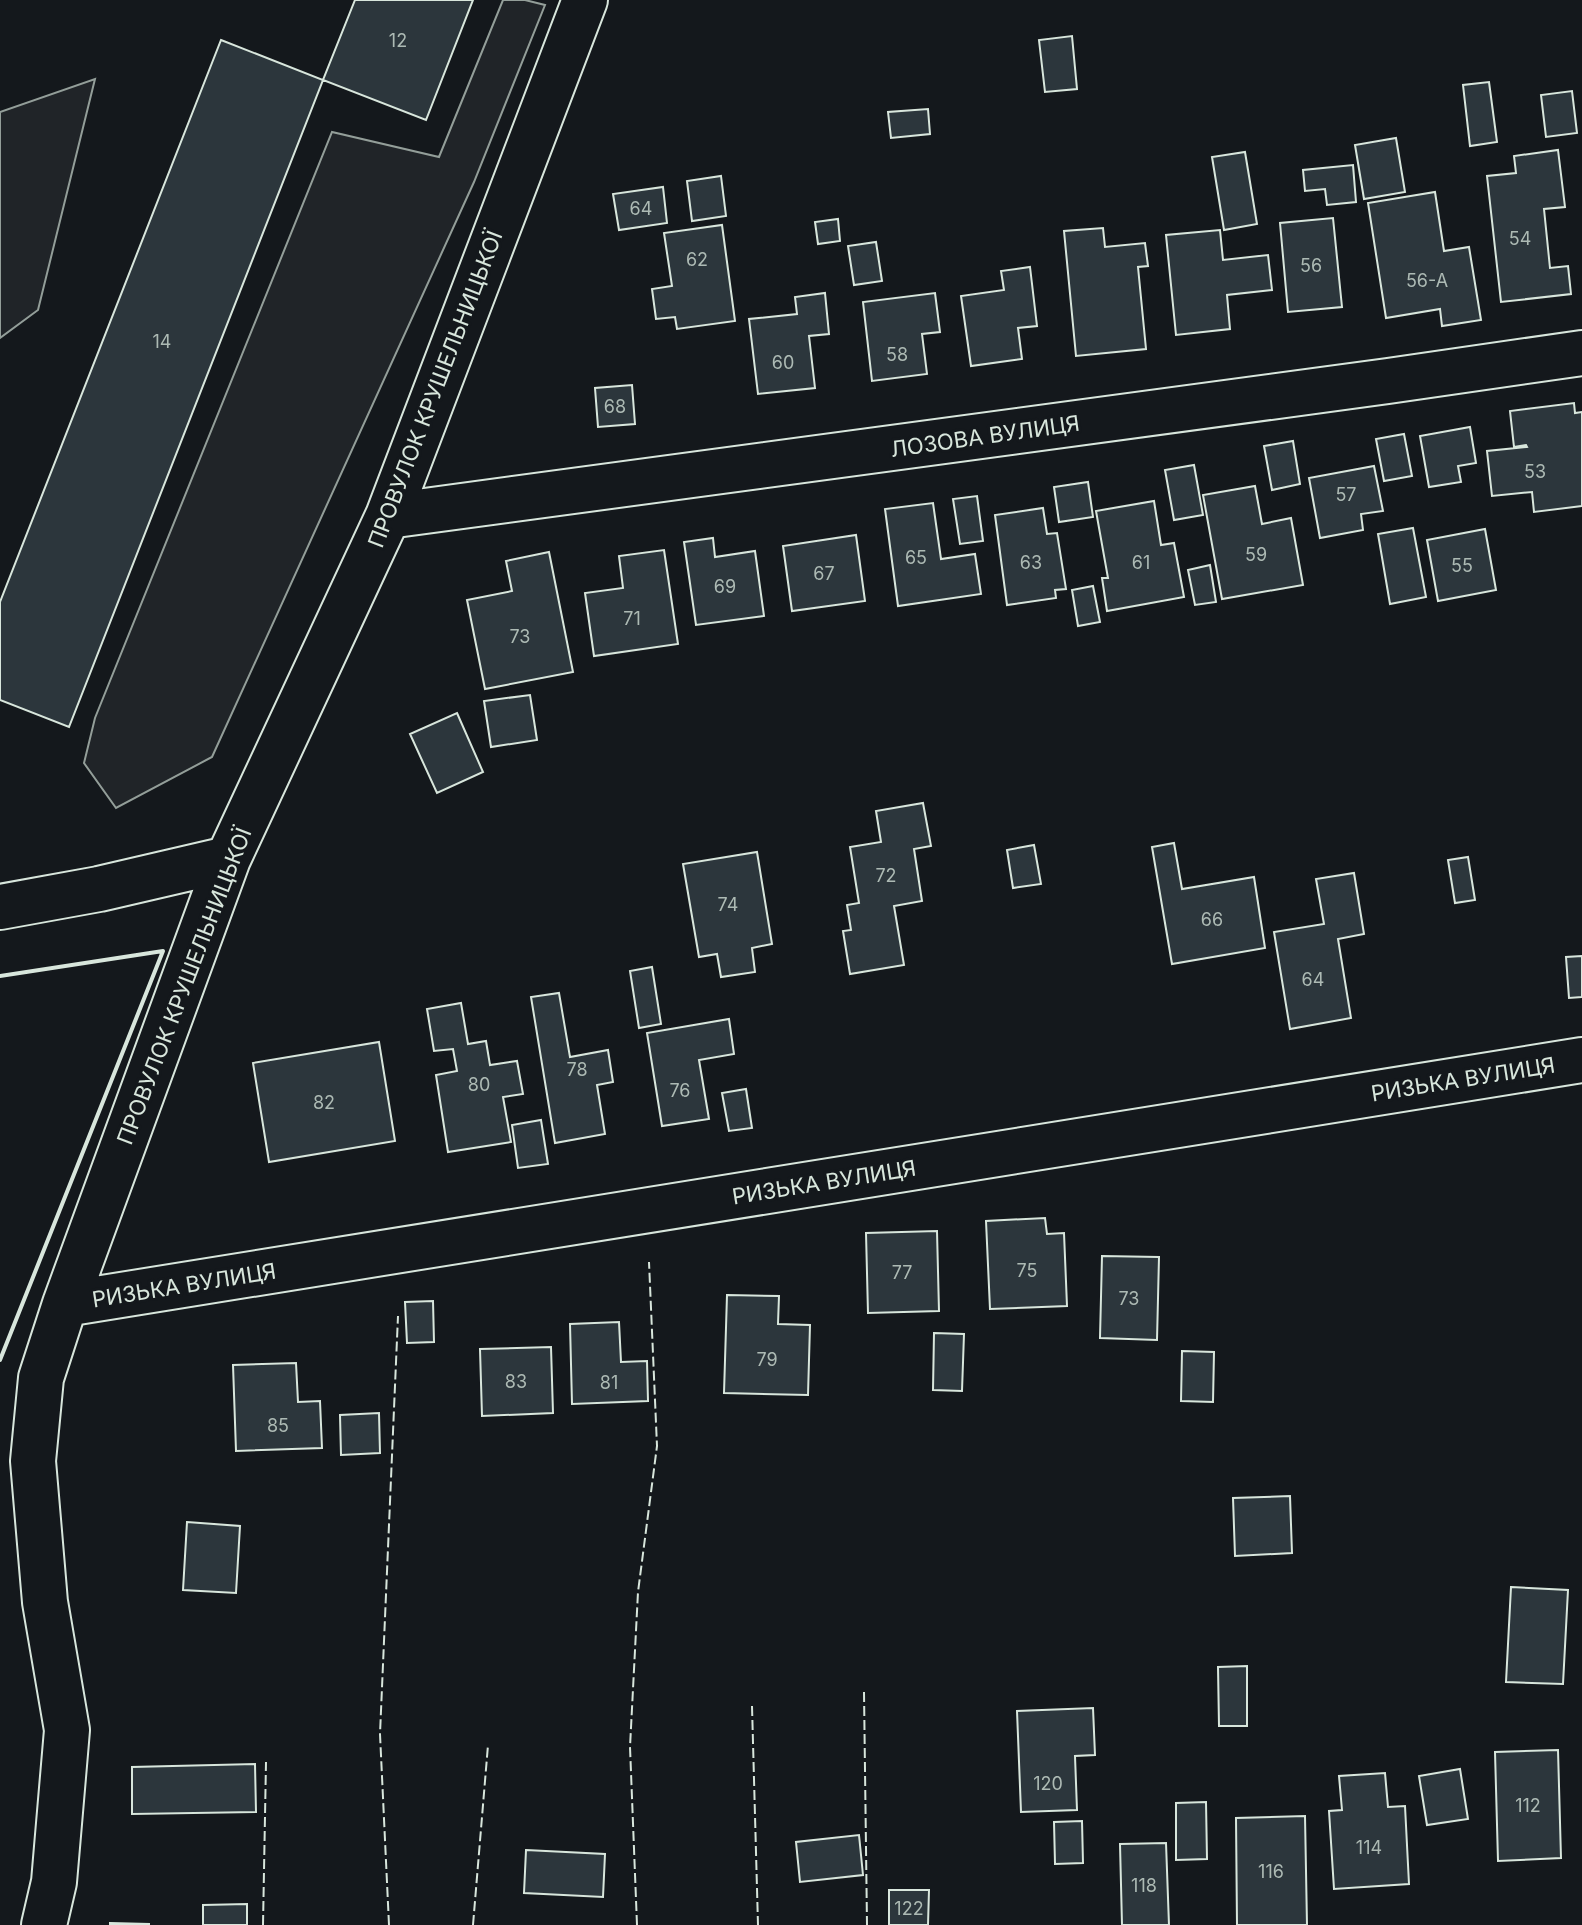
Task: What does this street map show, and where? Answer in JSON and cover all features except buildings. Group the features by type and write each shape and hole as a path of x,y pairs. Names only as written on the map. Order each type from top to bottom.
{"street":[{"name":"ПРОВУЛОК КРУШЕЛЬНИЦЬКОЇ","path":"44,1925 54,1882 67,1730 45,1602 33,1461 41,1378 65,1304 228,859 388,516 585,0"},
{"name":"ЛОЗОВА ВУЛИЦЯ","path":"388,516 1582,353"},
{"path":"0,907 99,889 228,859"},
{"name":"РИЗЬКА ВУЛИЦЯ","path":"65,1304 1582,1060"}],"shaded area":[{"path":"503,0 525,0 545,5 474,182 212,757 116,808 84,763 95,718 332,132 439,157"},
{"path":"95,79 38,310 0,338 0,112"}],"fence":[{"path":"637,1925 630,1747 638,1592 657,1446 649,1262"},
{"path":"389,1925 380,1734 398,1316"},
{"path":"864,1692 867,1925"},
{"path":"752,1706 758,1925"},
{"path":"473,1925 488,1745"},
{"path":"263,1925 266,1762"}],"wall":[{"path":"0,976 163,951 0,1360"}]}
